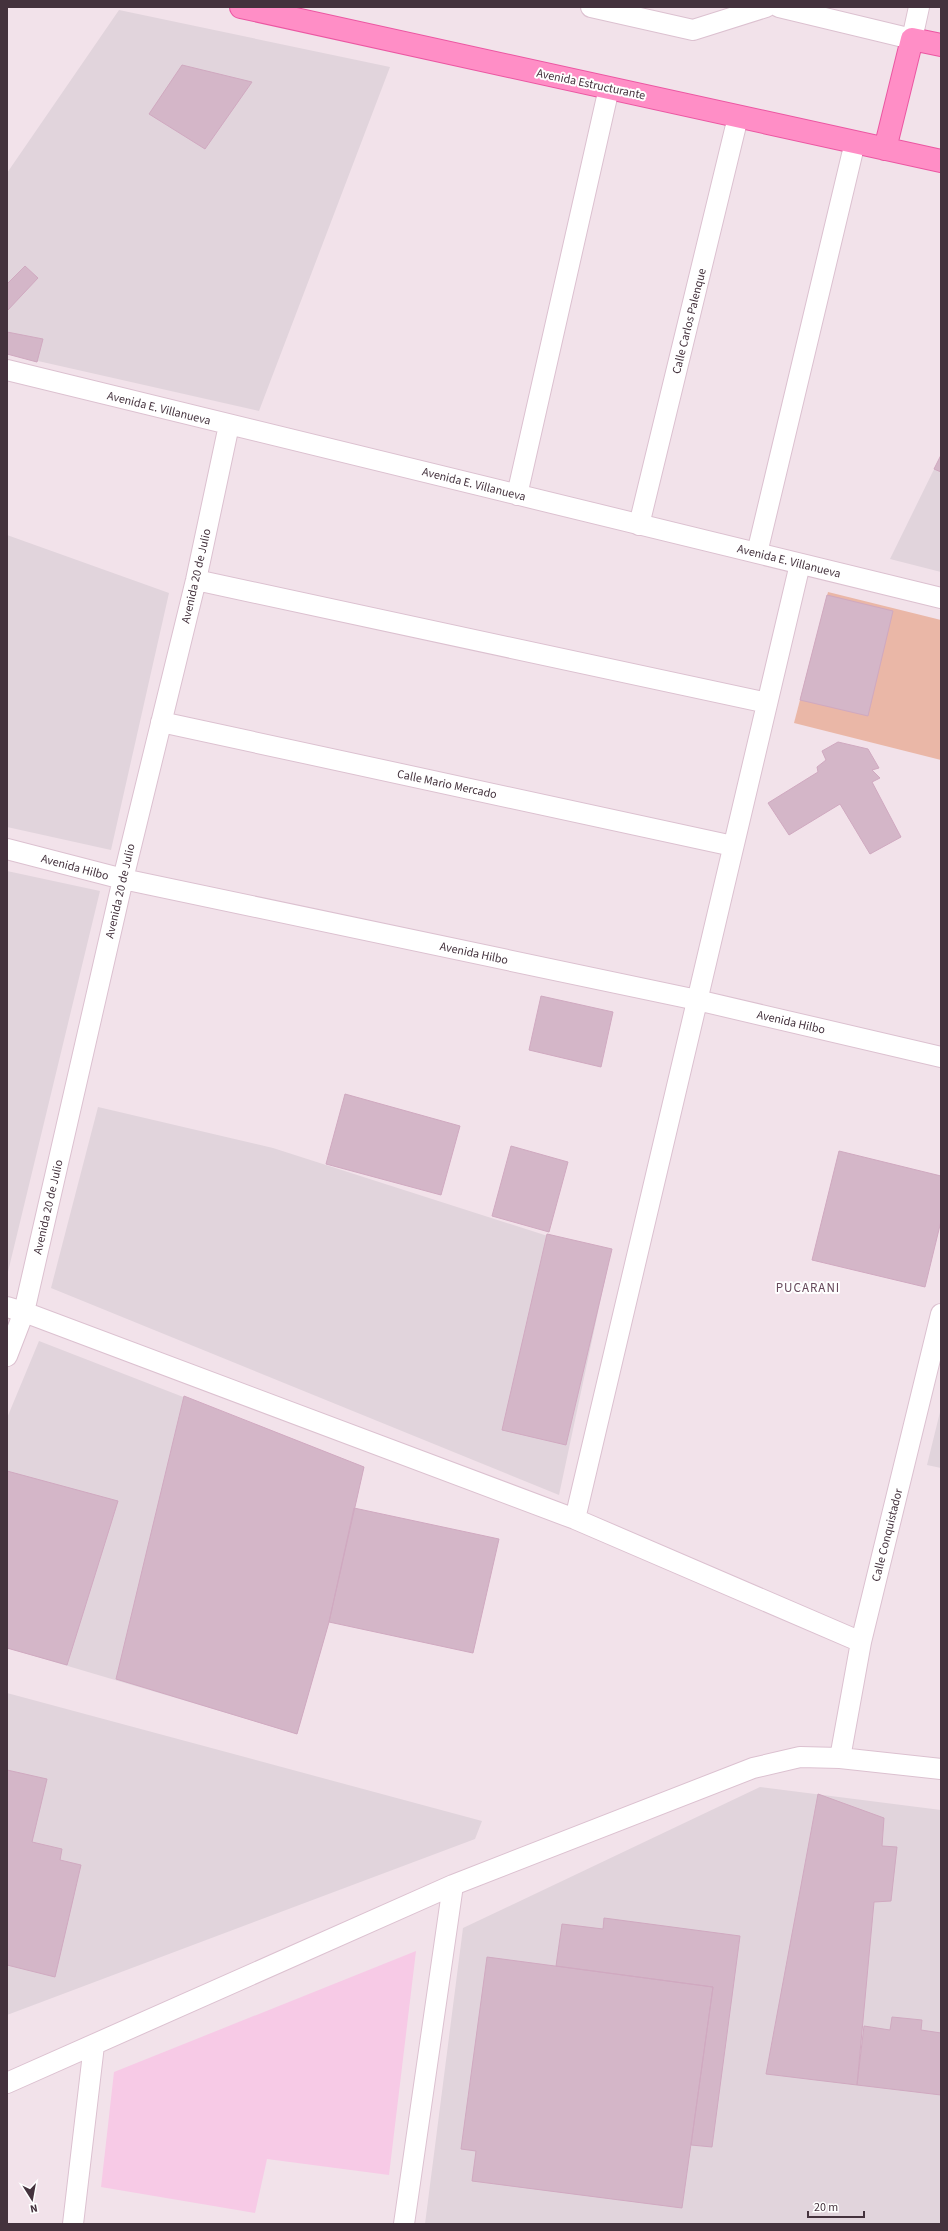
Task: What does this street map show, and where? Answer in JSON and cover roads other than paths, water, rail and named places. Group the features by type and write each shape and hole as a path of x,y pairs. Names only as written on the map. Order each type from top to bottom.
{"main road":[{"name":"Avenida Estructurante","path":"241,7 941,161"},
{"path":"884,149 912,39 941,45"}],"street":[{"path":"592,7 693,30 766,7"},
{"path":"779,7 912,39 919,7"},
{"path":"517,495 609,88"},
{"name":"Calle Carlos Palenque","path":"640,525 738,117"},
{"path":"757,553 855,142"},
{"name":"Avenida E. Villanueva","path":"7,370 941,598"},
{"name":"Avenida 20 de Julio","path":"7,1356 15,1310 196,580 229,425"},
{"path":"575,1519 800,564"},
{"path":"196,580 767,703"},
{"name":"Calle Mario Mercado","path":"161,722 733,846"},
{"name":"Avenida Hilbo","path":"7,849 123,879 697,1000 941,1057"},
{"path":"15,1310 575,1519 861,1642"},
{"name":"Calle Conquistador","path":"840,1758 861,1642 941,1314"},
{"path":"7,2083 453,1885 753,1768 800,1757 840,1758 941,1770"},
{"path":"404,2224 453,1885"},
{"path":"73,2224 94,2045"}],"district":[{"name":"PUCARANI","path":"808,1287"}]}
